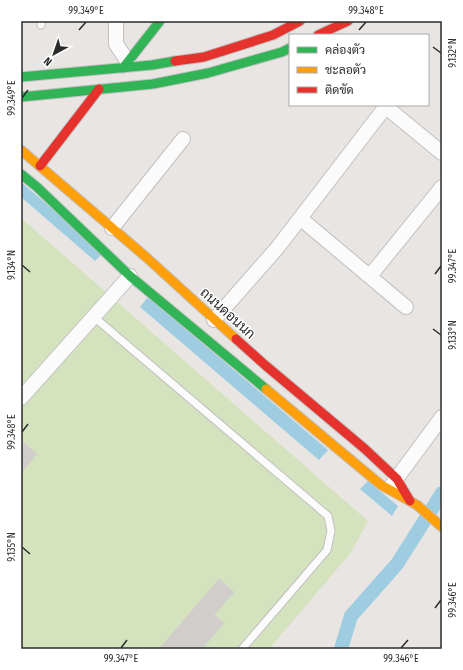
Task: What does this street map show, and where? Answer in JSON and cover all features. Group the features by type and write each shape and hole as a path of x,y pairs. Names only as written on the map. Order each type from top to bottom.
{"main road":[{"path":"125,65 160,21"},
{"path":"21,78 125,65 152,66 204,57 273,34 300,21"},
{"path":"320,34 348,21"},
{"path":"21,97 153,84 208,73 282,52 289,48"},
{"path":"40,166 100,89"},
{"name":"ถนนดอนนก","path":"21,150 146,257 265,365 365,449 393,484 441,526"},
{"name":"ถนนดอนนก","path":"21,174 37,187 130,276 352,462 381,485 393,484 413,503"}],"street":[{"path":"116,21 116,44 125,65"},
{"path":"214,320 278,247 386,106 442,153"},
{"path":"112,228 183,139"},
{"path":"370,276 442,187"},
{"path":"300,218 406,307"},
{"path":"21,398 130,276"},
{"path":"393,484 442,417"}],"lane":[{"path":"94,317 328,516 331,531 327,550 242,649"}],"green space":[{"path":"21,218 368,521 350,554 269,649 21,649"}],"water":[{"path":"21,182 103,253 95,261 21,197"},
{"path":"148,297 328,450 319,460 140,307"},
{"path":"368,481 398,506 392,516 360,489"}],"building":[{"path":"22,441 37,454 21,473 21,442"},
{"path":"219,579 234,592 214,615 224,623 202,649 159,649"}],"waterway":[{"path":"341,649 351,616 397,564 442,493"}],"traffic: fast":[{"path":"123,68 160,21"},
{"path":"21,97 153,84 208,73 282,52 289,48"},
{"path":"21,77 152,65 175,61"},
{"path":"21,174 37,187 130,276 266,389"}],"traffic: slow":[{"path":"21,150 146,257 236,339"},
{"path":"266,389 381,485 417,505 442,527"}],"traffic: jam":[{"path":"175,61 204,57 273,35 300,21"},
{"path":"320,34 348,21"},
{"path":"40,166 99,89"},
{"path":"236,339 365,449 397,479 410,501"}]}
